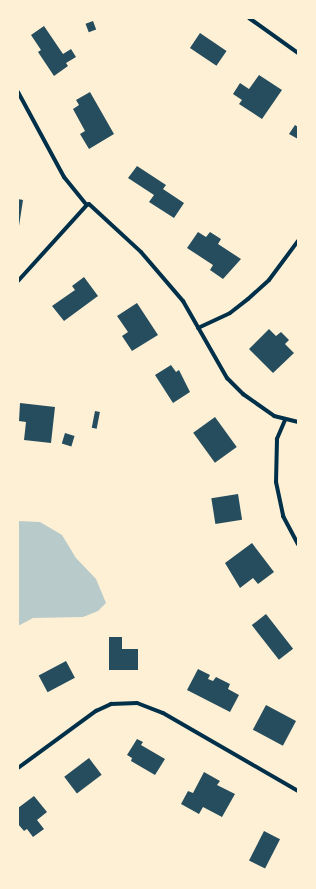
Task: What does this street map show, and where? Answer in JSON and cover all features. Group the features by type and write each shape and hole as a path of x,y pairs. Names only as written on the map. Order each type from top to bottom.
{"street":[{"path":"249,18 298,53"},
{"path":"18,92 64,177 87,205 146,257 183,301 232,383 260,406 285,420 298,422"},
{"path":"18,281 87,205"},
{"path":"198,328 230,313 248,299 269,280 298,241"},
{"path":"285,420 278,439 276,482 283,516 298,544"},
{"path":"18,768 96,711 111,704 137,703 170,717 298,791"}],"shaded area":[{"path":"18,521 40,522 62,535 76,558 96,579 106,603 98,611 83,617 33,618 18,626"}],"building":[{"path":"93,21 96,29 89,32 86,24"},
{"path":"44,26 63,54 71,49 76,57 66,63 68,66 54,76 38,52 41,50 31,35"},
{"path":"200,33 227,51 216,66 190,48"},
{"path":"259,75 282,90 262,119 239,104 242,100 233,94 240,83 249,89"},
{"path":"90,92 114,134 89,149 80,134 85,131 73,109 79,105 76,100"},
{"path":"295,125 298,127 298,139 289,134"},
{"path":"137,166 166,185 163,189 184,203 174,218 149,202 154,195 128,178"},
{"path":"18,199 23,200 19,226 18,226"},
{"path":"198,232 206,237 210,232 221,239 218,244 241,259 223,279 210,270 213,265 187,248"},
{"path":"84,277 98,296 64,321 52,306 75,290 72,286"},
{"path":"137,303 158,335 132,351 122,336 128,332 117,316"},
{"path":"269,329 276,336 281,332 289,340 285,344 294,353 273,373 249,349"},
{"path":"171,365 176,372 179,370 190,392 173,403 155,375"},
{"path":"20,403 55,407 51,443 24,440 26,422 19,421"},
{"path":"95,411 100,412 97,429 92,428"},
{"path":"215,417 237,447 215,463 193,433"},
{"path":"65,433 75,436 71,446 62,444"},
{"path":"238,494 242,520 215,524 211,498"},
{"path":"252,543 274,572 258,584 253,578 240,588 225,563"},
{"path":"266,614 293,649 279,660 252,625"},
{"path":"109,637 122,637 122,649 138,649 138,670 109,670"},
{"path":"66,661 75,678 48,692 39,676"},
{"path":"198,669 210,675 208,679 213,681 216,677 230,684 228,689 239,695 230,712 187,690"},
{"path":"266,705 296,721 283,746 253,730"},
{"path":"137,739 143,742 141,745 165,759 155,775 131,761 132,758 127,755"},
{"path":"89,758 102,775 77,793 64,777"},
{"path":"204,772 220,781 217,785 235,794 222,817 203,807 199,814 181,804 188,791 193,793"},
{"path":"34,796 47,812 37,820 44,829 33,837 27,829 24,831 18,824 18,808"},
{"path":"264,831 280,839 265,869 249,860"}]}
